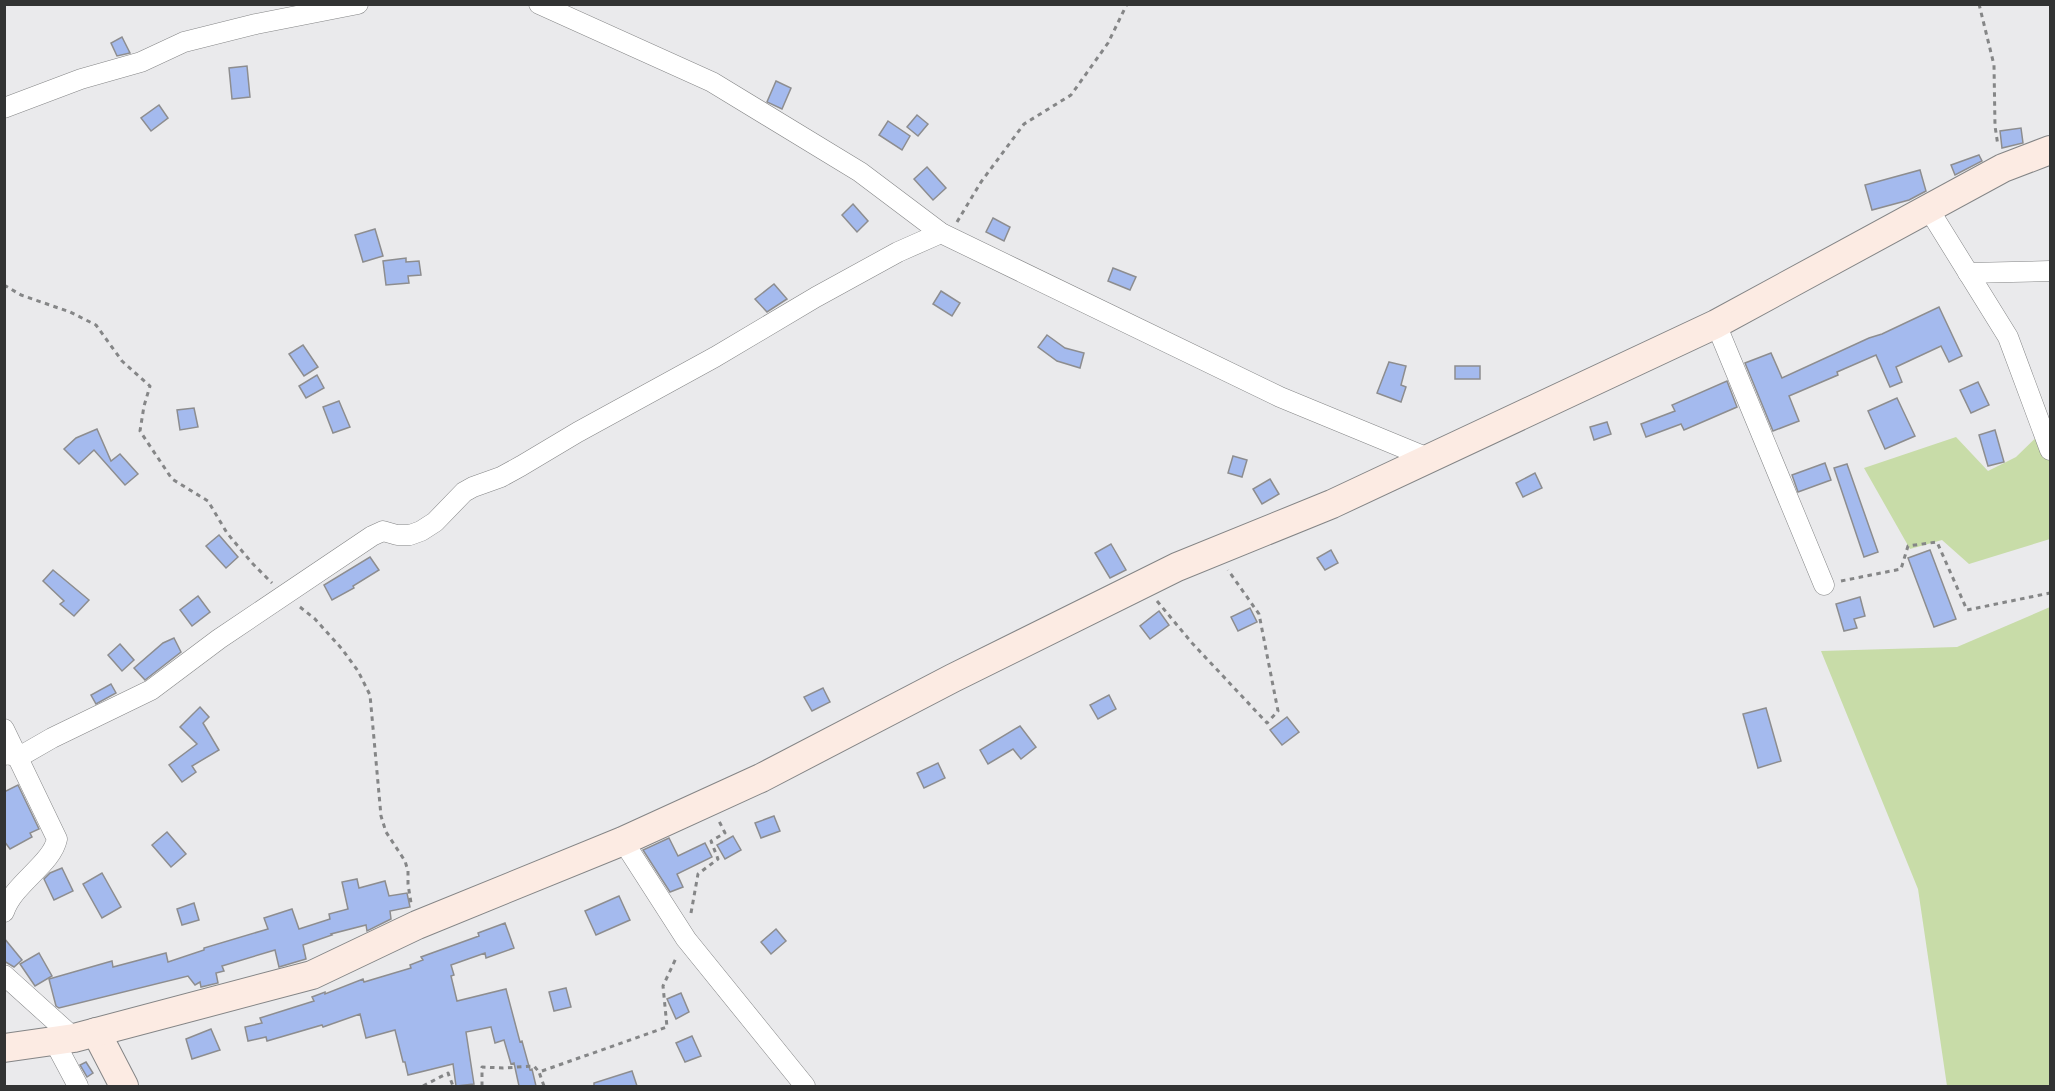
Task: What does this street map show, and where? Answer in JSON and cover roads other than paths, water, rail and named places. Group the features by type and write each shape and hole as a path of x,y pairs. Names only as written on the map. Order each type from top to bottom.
{"main road":[{"path":"4,1048 75,1037 312,975 417,926 623,840 793,762 953,678 1143,584 1214,551 1332,504 1716,324 2002,168 2050,150"},
{"path":"75,1037 124,1086"}],"street":[{"path":"4,108 81,79 141,62 184,42 245,26 358,4"},
{"path":"539,4 712,82 860,172 941,233 1280,397 1428,458"},
{"path":"1928,208 2007,337 2050,450"},
{"path":"12,756 151,690 219,639 372,536 383,531 397,535 410,535 421,531 435,522 464,492 472,487 501,477 715,357 816,297 898,252 941,233"},
{"path":"1968,273 2050,271"},
{"path":"1716,324 1824,585"},
{"path":"4,729 12,756 57,839 55,850 20,888 4,912"},
{"path":"623,840 686,939 806,1086"},
{"path":"4,975 75,1037 78,1086"}]}
